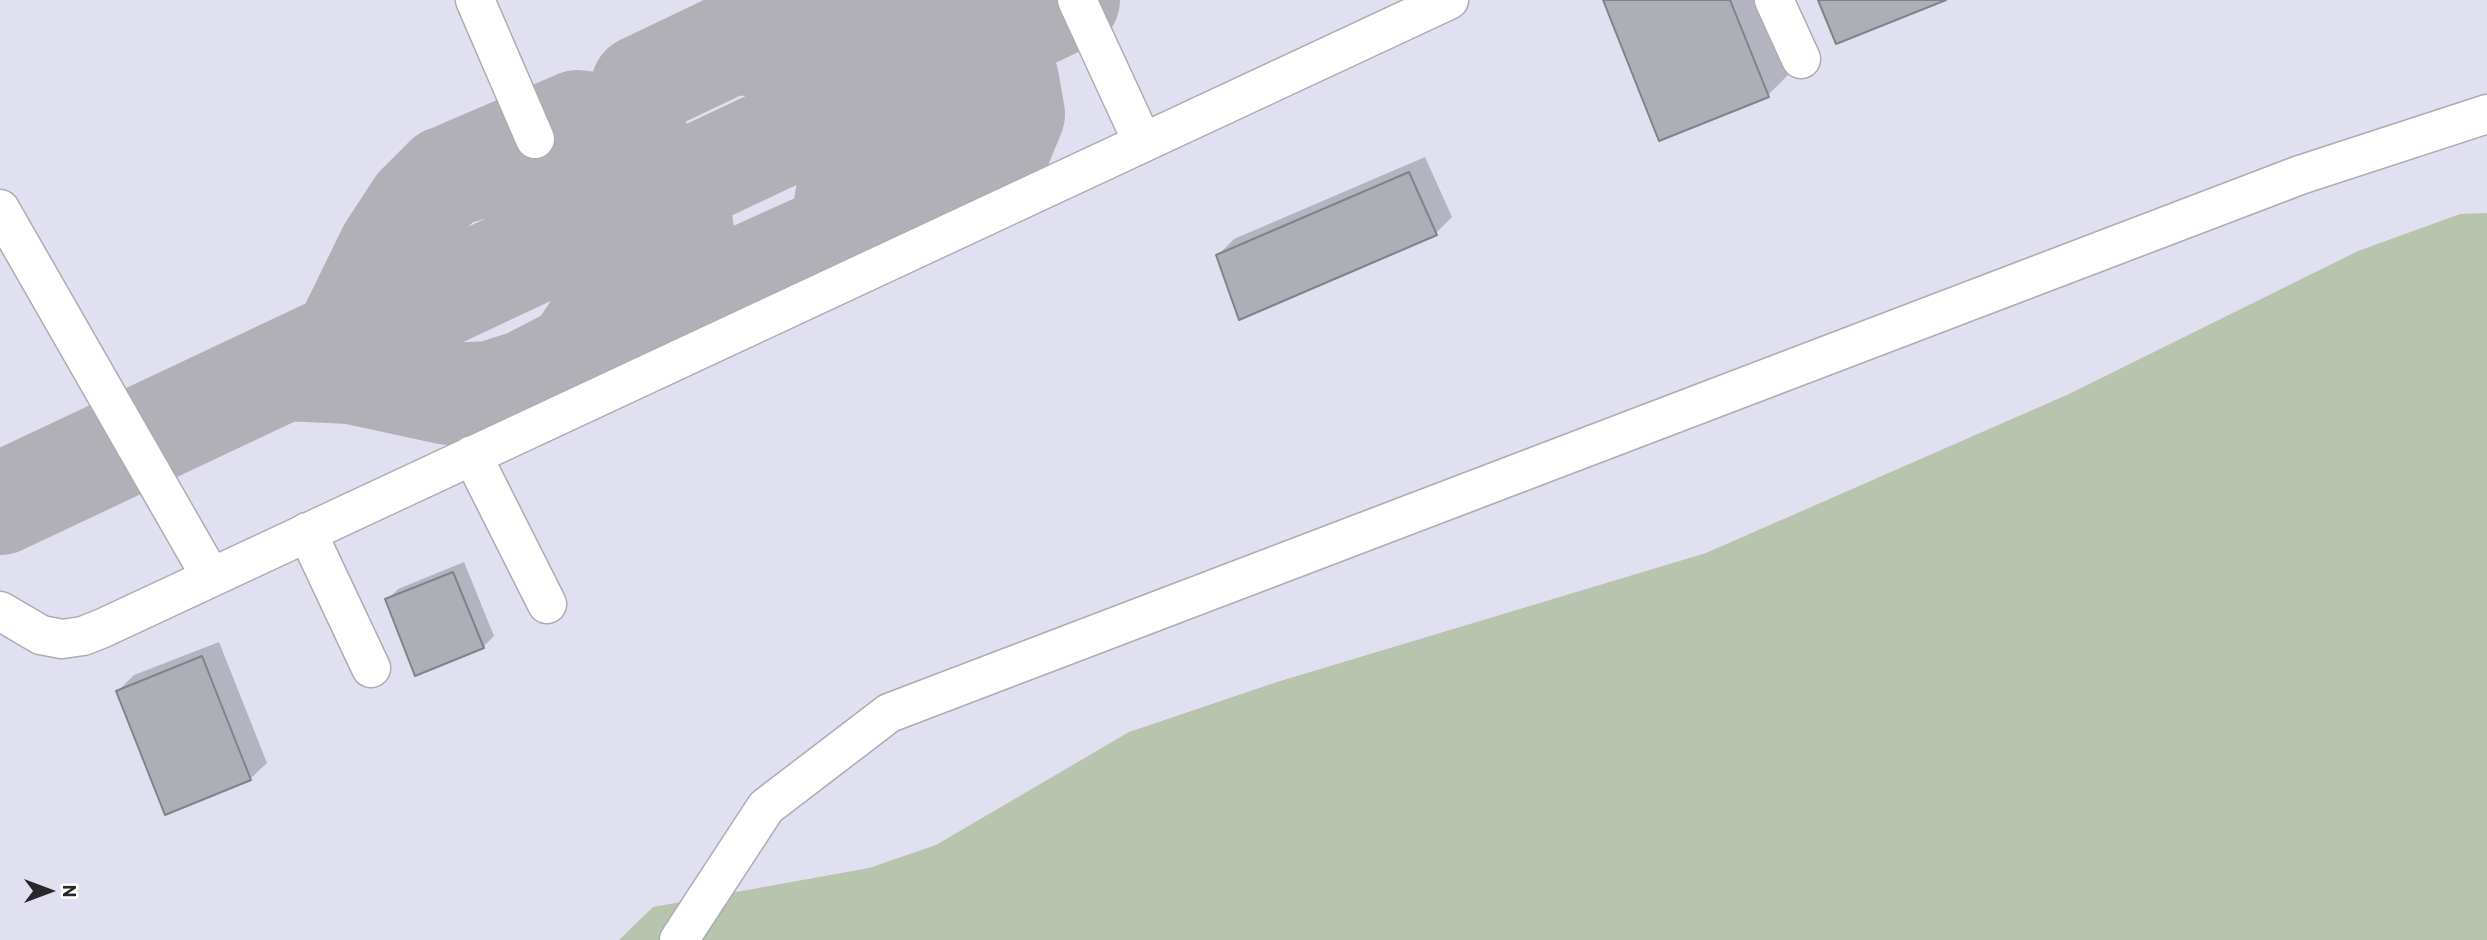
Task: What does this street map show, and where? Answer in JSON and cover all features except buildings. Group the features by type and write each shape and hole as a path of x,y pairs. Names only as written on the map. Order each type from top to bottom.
{"lane":[{"path":"475,0 536,139"},
{"path":"1076,0 1142,141"},
{"path":"0,611 41,635 62,639 83,636 1449,0"},
{"path":"1774,0 1801,59"},
{"path":"679,940 766,807 888,713 2287,180 2487,114"},
{"path":"0,209 211,577"},
{"path":"472,455 547,604"},
{"path":"307,532 371,668"}],"shaded area":[{"path":"0,0 2487,0 2487,940 0,940"}],"green space":[{"path":"2487,213 2487,940 619,940 653,907 869,868 936,845 1129,732 1277,682 1706,553 2069,394 2358,251 2460,214"}],"taxiway":[{"path":"902,205 975,173 1000,148 1014,114 1008,80 970,0"},
{"path":"0,504 1069,0"},
{"path":"730,44 806,9 840,6 870,17 894,43 911,74 927,121 932,151 921,179 902,205 826,240"},
{"path":"642,86 730,44 769,46 787,57 807,77 829,113 845,145 848,186 842,221 826,240 751,274"},
{"path":"461,171 578,121 610,125 638,142 669,189 682,224 687,265 678,293 661,312 588,340"},
{"path":"285,370 351,373 448,394 491,392 526,381 576,355 608,307 604,274 584,229 563,192 532,167 491,164 446,177 417,206 389,249 343,343"}]}
